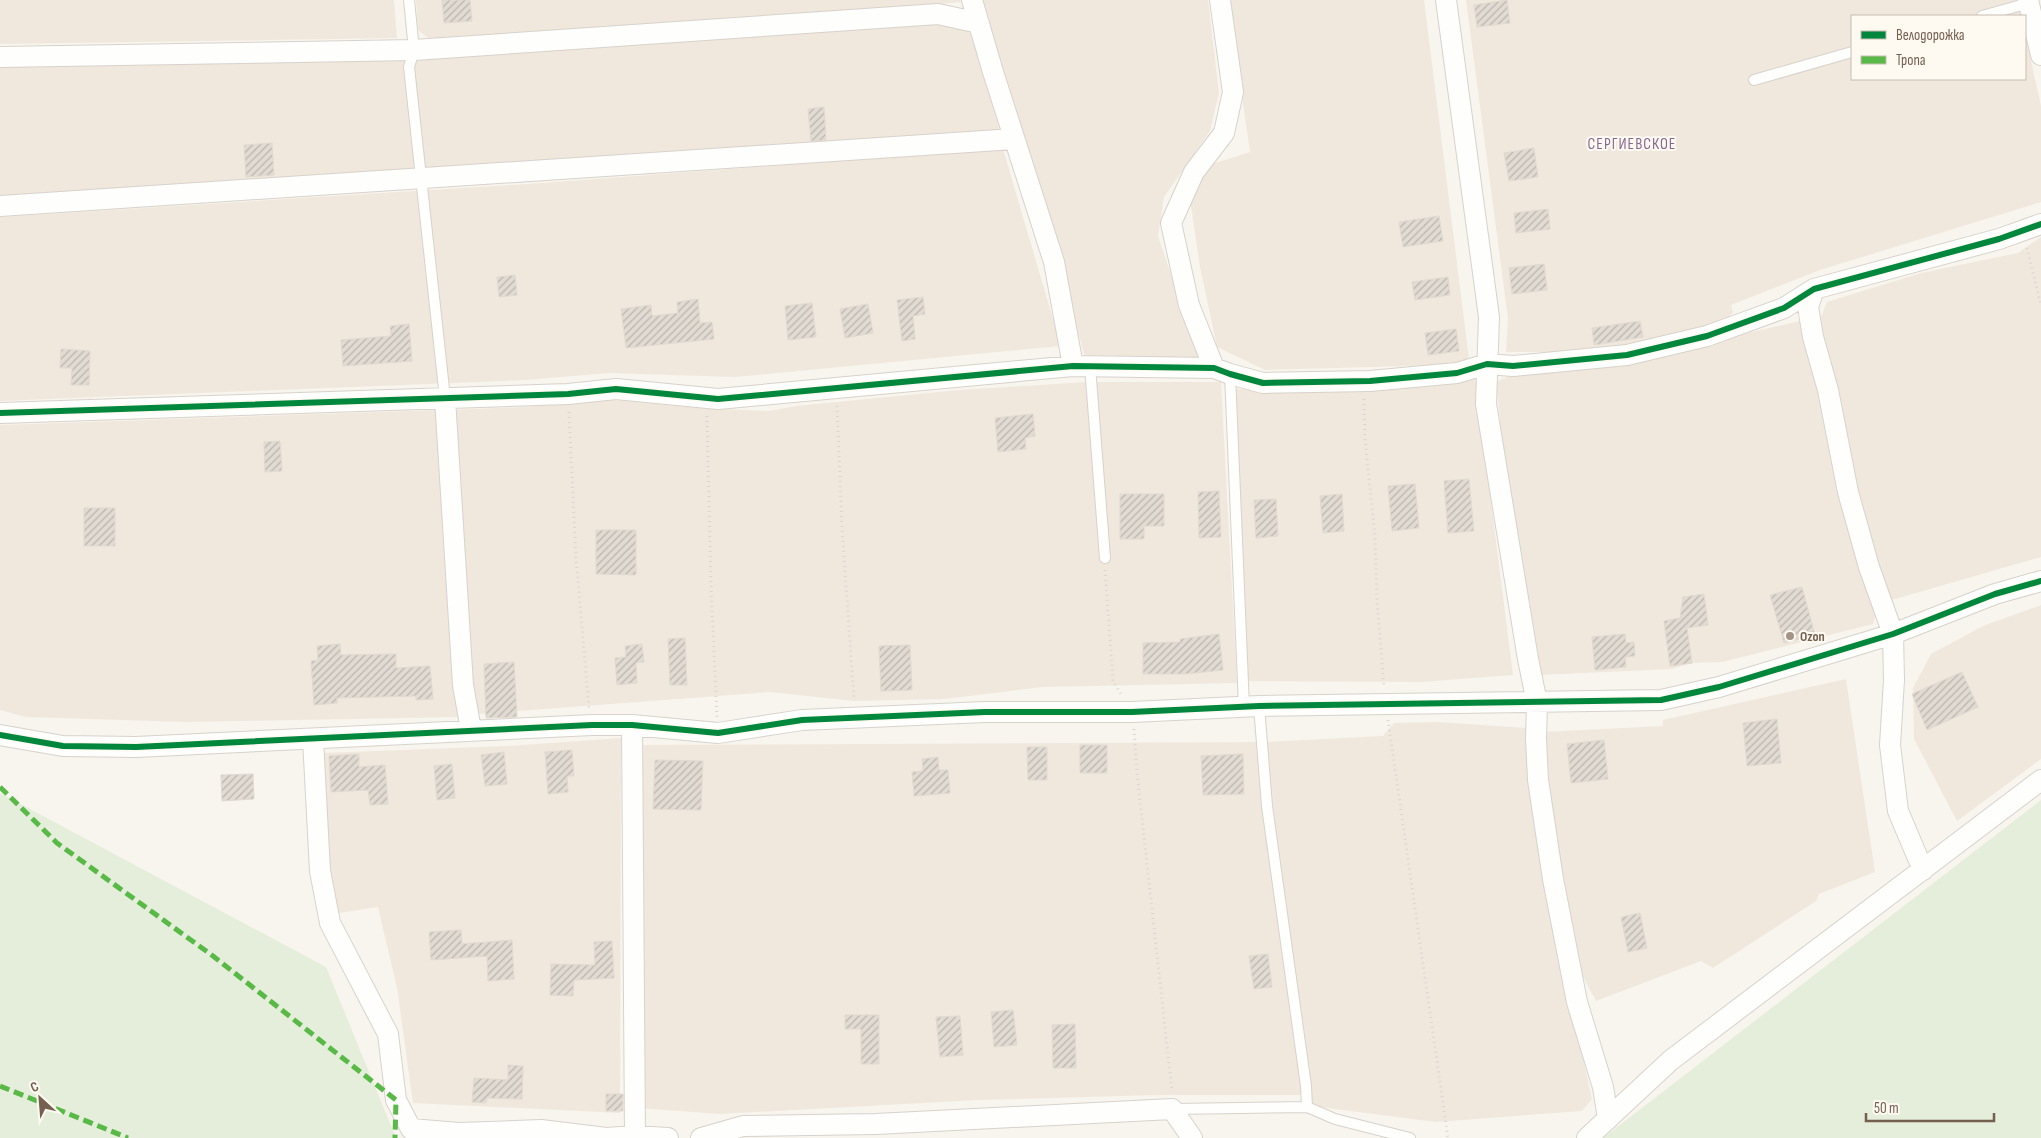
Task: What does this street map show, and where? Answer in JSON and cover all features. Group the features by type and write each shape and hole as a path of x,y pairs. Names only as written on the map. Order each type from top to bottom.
{"street":[{"path":"972,0 1054,262 1081,366"},
{"path":"1220,0 1233,92 1228,116 1224,133 1194,172 1171,223 1189,305 1222,371"},
{"path":"1446,0 1489,317 1486,404 1528,659 1538,703 1538,780 1553,879 1577,1002 1603,1087 1608,1119"},
{"path":"2028,2 2041,55"},
{"path":"0,57 414,50 938,14 979,23"},
{"path":"0,206 1014,138"},
{"path":"0,413 568,394 616,389 718,399 1081,366 1222,371 1263,383 1363,381 1457,373 1486,364 1513,366 1627,354 1708,336 1784,308 1814,289 1999,239 2037,225"},
{"path":"1814,289 1808,307 1813,337 1828,390 1848,492 1869,567 1893,634 1894,680 1890,745 1898,811 1923,870"},
{"path":"445,398 464,685 471,730"},
{"path":"0,735 63,746 136,746 592,725 632,725 718,733 802,720 985,712 1132,712 1251,706 1661,700 1719,687 1893,634 1995,594 2041,581"},
{"path":"632,725 635,1136"},
{"path":"313,738 320,871 330,923 388,1034 396,1100 412,1129 459,1133 541,1130 606,1138 635,1136 668,1138"},
{"path":"1587,1138 1671,1060 2041,780"},
{"path":"700,1138 742,1126 876,1124 1172,1109 1192,1138"}],"lane":[{"path":"409,0 414,50 409,67 445,398"},
{"path":"1985,15 2028,2"},
{"path":"1754,80 1851,52"},
{"path":"1081,366 1105,558"},
{"path":"1222,371 1251,706 1267,806 1306,1086 1307,1107"},
{"path":"1172,1109 1307,1107 1335,1119 1410,1138"}],"path":[{"path":"2037,225 2026,249 2041,306"},
{"path":"1363,381 1365,439 1375,536 1377,601 1386,704 1448,1138"},
{"path":"836,388 854,718"},
{"path":"568,394 577,567 586,678 592,725"},
{"path":"707,398 709,527 718,733"},
{"path":"1105,558 1113,681 1132,712 1171,1077 1172,1109"}],"shaded area":[{"path":"0,0 394,0 397,38 0,44"},
{"path":"416,0 960,0 961,2 805,17 433,42 418,30"},
{"path":"981,0 1208,0 1219,93 1210,131 1164,197 1158,236 1199,358 1084,355 1060,259"},
{"path":"1228,0 1424,0 1469,359 1448,365 1265,370 1217,347 1200,267 1190,199 1212,164 1250,152"},
{"path":"1466,0 2017,0 2021,15 1851,15 1851,80 2026,80 2026,38 2041,106 2041,202 1820,270 1731,305 1733,313 1724,321 1646,344 1560,352 1506,352 1508,319"},
{"path":"955,22 964,25 971,34 999,127 998,136 0,203 0,66 742,36 889,28"},
{"path":"1003,149 1061,346 735,377 608,373 527,380 0,401 0,217 527,184"},
{"path":"2041,237 2041,557 1888,601 1856,493 1850,450 1817,327 1827,302 1921,273 2018,253"},
{"path":"1800,321 1824,399 1877,610 1873,624 1722,662 1692,663 1672,669 1539,675 1502,440 1496,382 1511,375 1613,364"},
{"path":"1475,376 1513,675 1421,682 1248,681 1236,389 1290,390"},
{"path":"1086,382 1221,382 1237,683 1042,687 945,699 854,701 770,692 477,714 473,701 450,410 524,407 613,400 698,408 769,411 796,406 959,390"},
{"path":"438,410 461,717 185,722 26,717 0,710 0,425"},
{"path":"2041,605 2041,759 1957,821 1914,739 1913,688 1931,654 1983,626"},
{"path":"1846,679 1875,872 1819,894 1816,901 1713,968 1701,961 1596,1001 1578,968 1559,863 1543,753 1543,732 1663,726 1663,720"},
{"path":"1438,722 1527,728 1552,916 1592,1099 1582,1111 1436,1122 1319,1107 1302,1095 1157,1095 978,1100 720,1114 638,1108 638,745 1267,742 1383,736 1394,723"},
{"path":"621,738 620,1113 413,1103 397,988 378,907 333,914 323,753 507,746"}],"green space":[{"path":"0,793 326,967 396,1138 0,1138"},
{"path":"2041,800 2041,1138 1603,1138"}],"building":[{"path":"442,0 470,0 472,21 444,23"},
{"path":"1507,0 1510,23 1477,27 1474,5"},
{"path":"824,107 826,140 811,141 808,109"},
{"path":"272,143 274,175 246,177 244,145"},
{"path":"1534,148 1538,177 1509,181 1504,153"},
{"path":"1548,209 1550,229 1516,233 1514,213"},
{"path":"1439,216 1443,241 1403,247 1399,222"},
{"path":"1544,264 1547,290 1512,294 1509,268"},
{"path":"515,275 517,295 499,297 497,277"},
{"path":"1448,277 1450,295 1415,300 1412,282"},
{"path":"923,297 925,314 913,316 915,339 902,341 897,300"},
{"path":"698,299 700,323 712,322 714,339 626,348 621,309 651,305 652,316 678,313 677,302"},
{"path":"812,303 816,337 788,340 785,306"},
{"path":"868,304 873,333 845,338 840,309"},
{"path":"1640,321 1643,337 1594,345 1592,328"},
{"path":"409,324 412,361 343,366 341,340 391,336 390,326"},
{"path":"1456,329 1459,351 1428,355 1425,333"},
{"path":"61,349 90,351 89,385 71,385 72,368 60,368"},
{"path":"1033,414 1035,436 1025,438 1026,449 998,452 995,418"},
{"path":"280,441 282,471 265,472 264,442"},
{"path":"1469,479 1474,531 1448,533 1444,481"},
{"path":"1415,484 1419,528 1392,531 1388,486"},
{"path":"1219,491 1221,537 1199,538 1198,492"},
{"path":"1120,494 1164,494 1164,526 1144,526 1144,539 1120,539"},
{"path":"1342,494 1344,531 1323,533 1320,496"},
{"path":"1276,499 1278,536 1256,538 1254,500"},
{"path":"84,508 115,508 115,546 84,546"},
{"path":"596,530 636,530 636,575 596,574"},
{"path":"1802,587 1815,635 1784,643 1770,595"},
{"path":"1704,594 1708,625 1687,628 1692,663 1670,666 1664,621 1680,618 1683,597"},
{"path":"1219,634 1223,670 1185,674 1143,674 1143,643 1180,642 1180,639"},
{"path":"1625,634 1626,643 1634,642 1635,656 1625,657 1626,667 1595,670 1592,637"},
{"path":"685,638 687,685 670,685 668,639"},
{"path":"340,644 341,655 396,654 396,668 430,666 433,699 416,700 416,696 337,698 337,703 314,705 311,661 318,660 317,646"},
{"path":"642,644 644,662 636,663 637,683 617,685 615,658 626,657 625,646"},
{"path":"910,645 912,690 881,691 879,646"},
{"path":"514,662 517,717 486,718 484,664"},
{"path":"1962,672 1978,707 1927,730 1912,694"},
{"path":"1777,719 1781,763 1747,766 1743,723"},
{"path":"1604,740 1608,779 1571,783 1567,744"},
{"path":"1080,745 1107,745 1107,773 1080,773"},
{"path":"1027,747 1047,747 1047,780 1028,780"},
{"path":"572,750 574,776 567,776 568,792 548,794 545,752"},
{"path":"504,752 507,784 485,786 481,755"},
{"path":"359,754 359,767 385,765 388,804 370,805 368,790 331,792 329,756"},
{"path":"1243,754 1244,794 1203,795 1201,756"},
{"path":"938,757 939,770 948,770 950,793 914,796 912,772 923,771 922,759"},
{"path":"655,760 703,761 701,810 653,809"},
{"path":"452,764 455,798 437,800 434,766"},
{"path":"253,774 254,799 222,801 221,775"},
{"path":"1640,913 1647,948 1628,952 1621,917"},
{"path":"461,930 462,944 512,940 514,979 488,981 487,956 431,960 429,932"},
{"path":"612,941 614,978 574,980 573,996 550,995 551,964 595,965 594,942"},
{"path":"1268,954 1272,987 1254,989 1249,956"},
{"path":"1013,1010 1017,1045 994,1047 991,1012"},
{"path":"845,1015 879,1015 879,1064 861,1064 861,1029 845,1029"},
{"path":"960,1016 963,1055 940,1057 936,1017"},
{"path":"1075,1024 1076,1068 1053,1068 1052,1025"},
{"path":"508,1065 523,1066 522,1099 487,1098 486,1103 472,1102 474,1078 508,1080"},
{"path":"606,1094 623,1094 623,1111 606,1111"}],"marked path":[{"path":"0,787 57,843 213,956 396,1100 395,1138"},
{"path":"0,1086 128,1138"}],"cycle path":[{"path":"0,413 568,394 616,389 718,399 1073,366 1214,368 1263,383 1370,381 1457,373 1487,364 1513,366 1627,355 1707,336 1784,308 1814,289 1999,239 2041,224"},
{"path":"0,735 63,746 136,747 592,725 632,725 718,733 802,720 985,712 1132,712 1259,706 1661,700 1719,687 1893,634 1995,594 2041,581"}],"place":[{"name":"Ozon","path":"1790,636"}],"district":[{"name":"СЕРГИЕВСКОЕ","path":"1632,143"}]}
